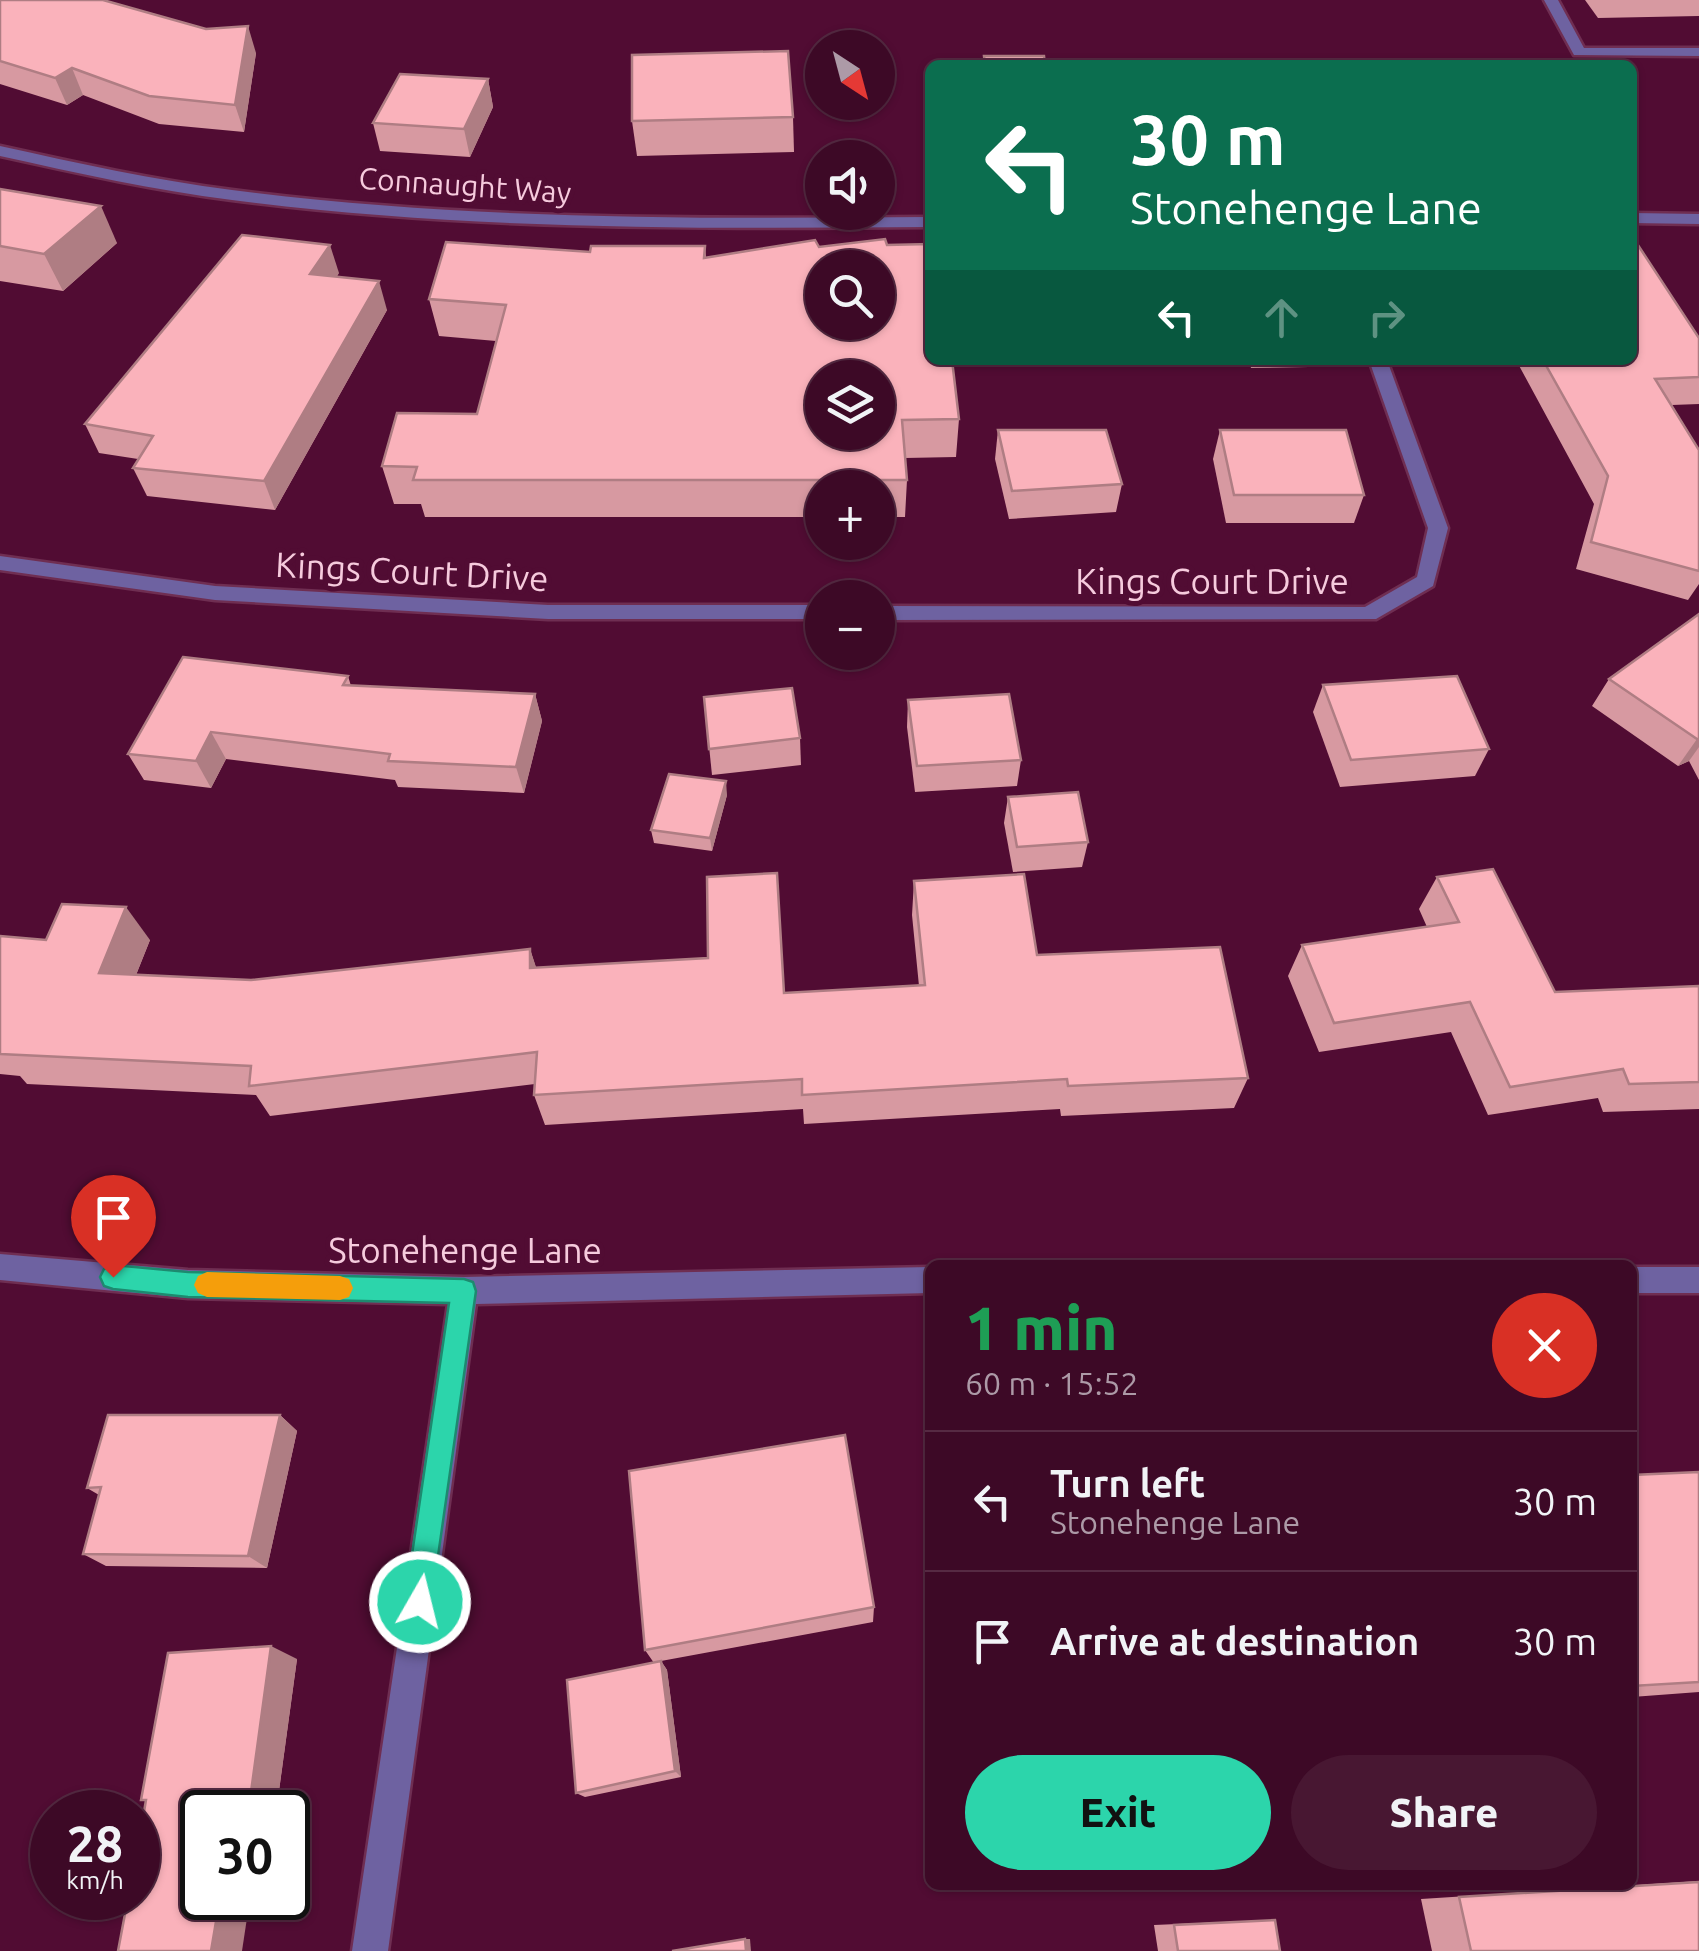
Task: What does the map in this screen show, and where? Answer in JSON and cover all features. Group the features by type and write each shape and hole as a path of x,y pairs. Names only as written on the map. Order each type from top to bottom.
{"street":[{"path":"1552,0 1580,52 1699,52"},
{"name":"Connaught Way","path":"0,151 188,188 391,210 657,224 925,222"},
{"path":"1637,218 1699,219"},
{"name":"Kings Court Drive","path":"895,613 1369,614 1426,580 1438,528 1380,365"},
{"name":"Kings Court Drive","path":"0,563 215,593 548,612 805,612"},
{"name":"Stonehenge Lane","path":"0,1267 188,1284 464,1291 925,1280"},
{"path":"1637,1280 1699,1280"},
{"path":"370,1951 464,1291"}],"building":[{"path":"0,0 103,0 206,29 248,26 235,105 149,96 72,68 55,78 0,61"},
{"path":"788,51 793,117 632,121 632,55"},
{"path":"984,56 1044,56 1044,60 984,60"},
{"path":"400,74 488,79 464,129 373,123"},
{"path":"0,189 101,206 44,254 0,246"},
{"path":"242,235 330,245 310,274 379,281 264,481 133,468 153,436 85,424"},
{"path":"885,239 887,245 925,244 925,365 953,365 959,419 902,420 907,480 895,480 895,470 805,470 805,480 413,480 417,467 382,466 397,413 477,414 506,305 429,299 446,242 590,252 591,246 705,246 704,258 815,240 819,247"},
{"path":"1637,244 1699,338 1699,377 1655,379 1699,450 1699,571 1591,542 1608,476 1546,365 1637,365"},
{"path":"998,430 1106,430 1122,484 1012,491"},
{"path":"1220,430 1346,430 1364,495 1234,495"},
{"path":"1699,614 1699,739 1697,739 1609,679"},
{"path":"183,657 348,676 343,685 535,694 516,767 388,761 390,754 211,732 196,761 128,754"},
{"path":"1457,676 1489,749 1351,760 1323,685"},
{"path":"792,688 800,738 709,749 704,697"},
{"path":"1009,694 1021,760 917,766 908,700"},
{"path":"669,774 726,781 710,838 651,830"},
{"path":"1078,792 1088,842 1017,847 1008,797"},
{"path":"1493,869 1555,992 1699,986 1699,1082 1629,1084 1623,1069 1510,1087 1470,1002 1334,1023 1302,945 1459,922 1437,877"},
{"path":"777,873 784,993 925,985 914,881 1024,874 1037,955 1220,947 1248,1078 1068,1086 1067,1079 802,1095 802,1079 534,1095 537,1052 249,1086 251,1066 0,1054 0,936 46,940 62,904 126,907 99,973 251,980 530,949 530,968 708,958 707,877"},
{"path":"108,1415 280,1415 248,1556 83,1554 101,1487 87,1488"},
{"path":"845,1435 874,1607 645,1650 629,1471"},
{"path":"1699,1472 1699,1682 1637,1686 1637,1475"},
{"path":"271,1646 251,1790 180,1790 180,1920 216,1920 211,1951 118,1951 124,1920 160,1920 160,1790 143,1790 168,1653"},
{"path":"661,1661 675,1771 576,1793 567,1680"},
{"path":"1699,1882 1699,1951 1471,1951 1459,1897 1637,1890 1637,1886"},
{"path":"1275,1920 1280,1951 1178,1951 1174,1925"},
{"path":"745,1939 746,1951 672,1951"}],"slow traffic":[{"path":"207,1285 340,1288"}],"route":[{"path":"113,1277 188,1284 464,1291 420,1602"}]}
